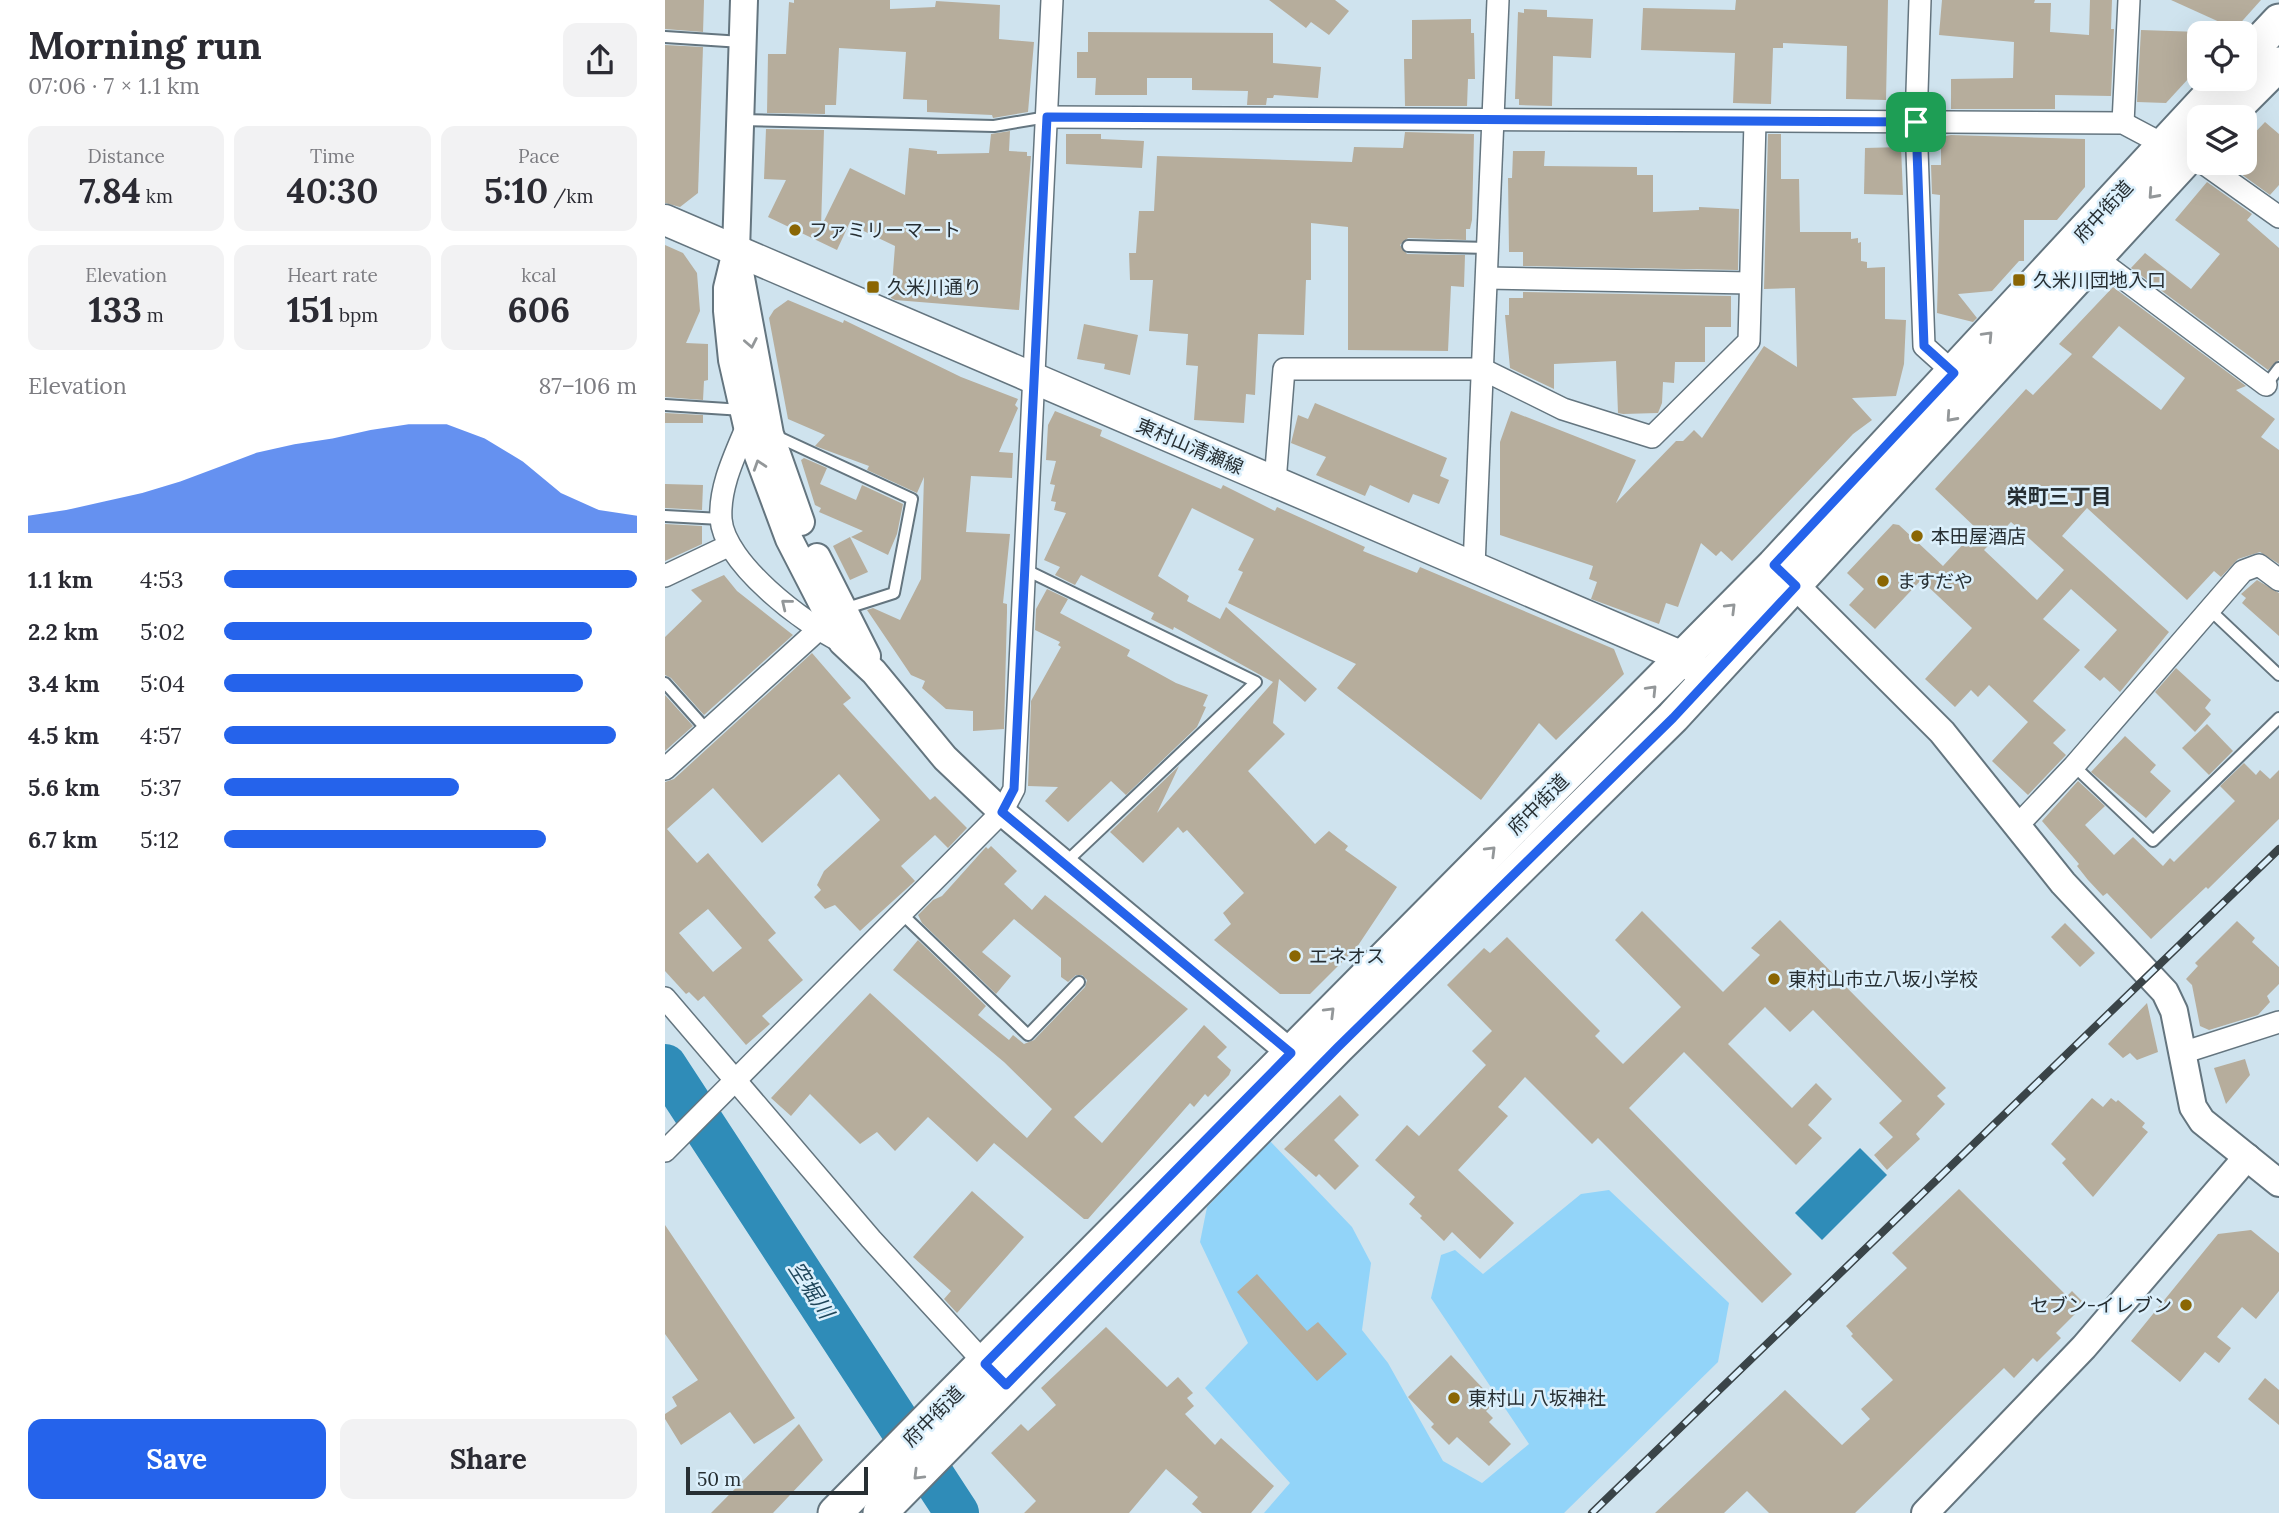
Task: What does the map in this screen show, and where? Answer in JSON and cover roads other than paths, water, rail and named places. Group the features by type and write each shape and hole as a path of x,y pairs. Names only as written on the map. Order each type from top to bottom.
{"main road":[{"path":"2257,45 2278,24"},
{"path":"2238,105 2279,64"},
{"name":"府中街道","path":"880,1513 948,1424 1302,1063 1683,657 1785,575 2096,257 2187,158"},
{"name":"府中街道","path":"1302,1063 1708,680 1785,575 1954,373 2187,158"},
{"name":"東村山清瀬線","path":"665,220 1683,657 1708,680"},
{"name":"府中街道","path":"835,1513 863,1485 948,1424"}],"street":[{"path":"744,0 736,251 753,423 874,672"},
{"path":"665,1151 903,915 1002,812 1014,789 1052,0"},
{"path":"1920,0 1916,122 1924,346 1954,373"},
{"path":"2123,123 2129,0"},
{"path":"1474,566 1489,248 1494,1"},
{"path":"1047,117 2123,123 2187,152"},
{"path":"1275,482 1284,369 1482,369 1563,409 1652,437 1749,341 1755,122"},
{"path":"2221,175 2279,216"},
{"path":"736,251 727,288 732,360 789,539 842,642"},
{"path":"2096,257 2266,385"},
{"path":"1487,278 1750,283"},
{"path":"753,423 727,474 721,519 727,546 774,595 818,630 842,642 874,672 929,741 1002,812 1302,1063"},
{"path":"665,576 727,546"},
{"path":"2017,826 2074,766 2243,572 2259,565 2279,580"},
{"path":"1785,575 1942,732 2063,883 2165,992 2174,1011 2193,1107 2202,1121 2279,1183"},
{"path":"665,769 818,630"},
{"path":"665,998 871,1239 995,1375"},
{"path":"2182,1054 2279,1022"},
{"path":"1929,1512 2084,1347 2247,1157"}],"lane":[{"path":"665,37 742,42"},
{"path":"739,120 995,126 1047,117"},
{"path":"1408,246 1489,248"},
{"path":"2266,385 2279,368"},
{"path":"665,405 753,423 912,499 894,593 844,610"},
{"path":"665,516 721,519"},
{"path":"1024,569 1256,682 1065,863"},
{"path":"2209,609 2279,675"},
{"path":"665,684 707,730"},
{"path":"2074,766 2153,841 2279,718"},
{"path":"903,915 1028,1035 1079,982"}],"waterway":[{"name":"空堀川","path":"665,1066 957,1513"}],"railway":[{"path":"1592,1513 2279,849"}],"place":[{"name":"ファミリーマート","path":"795,230"},
{"name":"久米川団地入口","path":"2019,280"},
{"name":"久米川通り","path":"873,287"},
{"name":"本田屋酒店","path":"1917,536"},
{"name":"ますだや","path":"1883,581"},
{"name":"エネオス","path":"1295,956"},
{"name":"東村山市立八坂小学校","path":"1774,979"},
{"name":"セブン-イレブン","path":"2186,1305"},
{"name":"東村山 八坂神社","path":"1454,1398"}],"district":[{"name":"栄町三丁目","path":"2059,497"}]}
